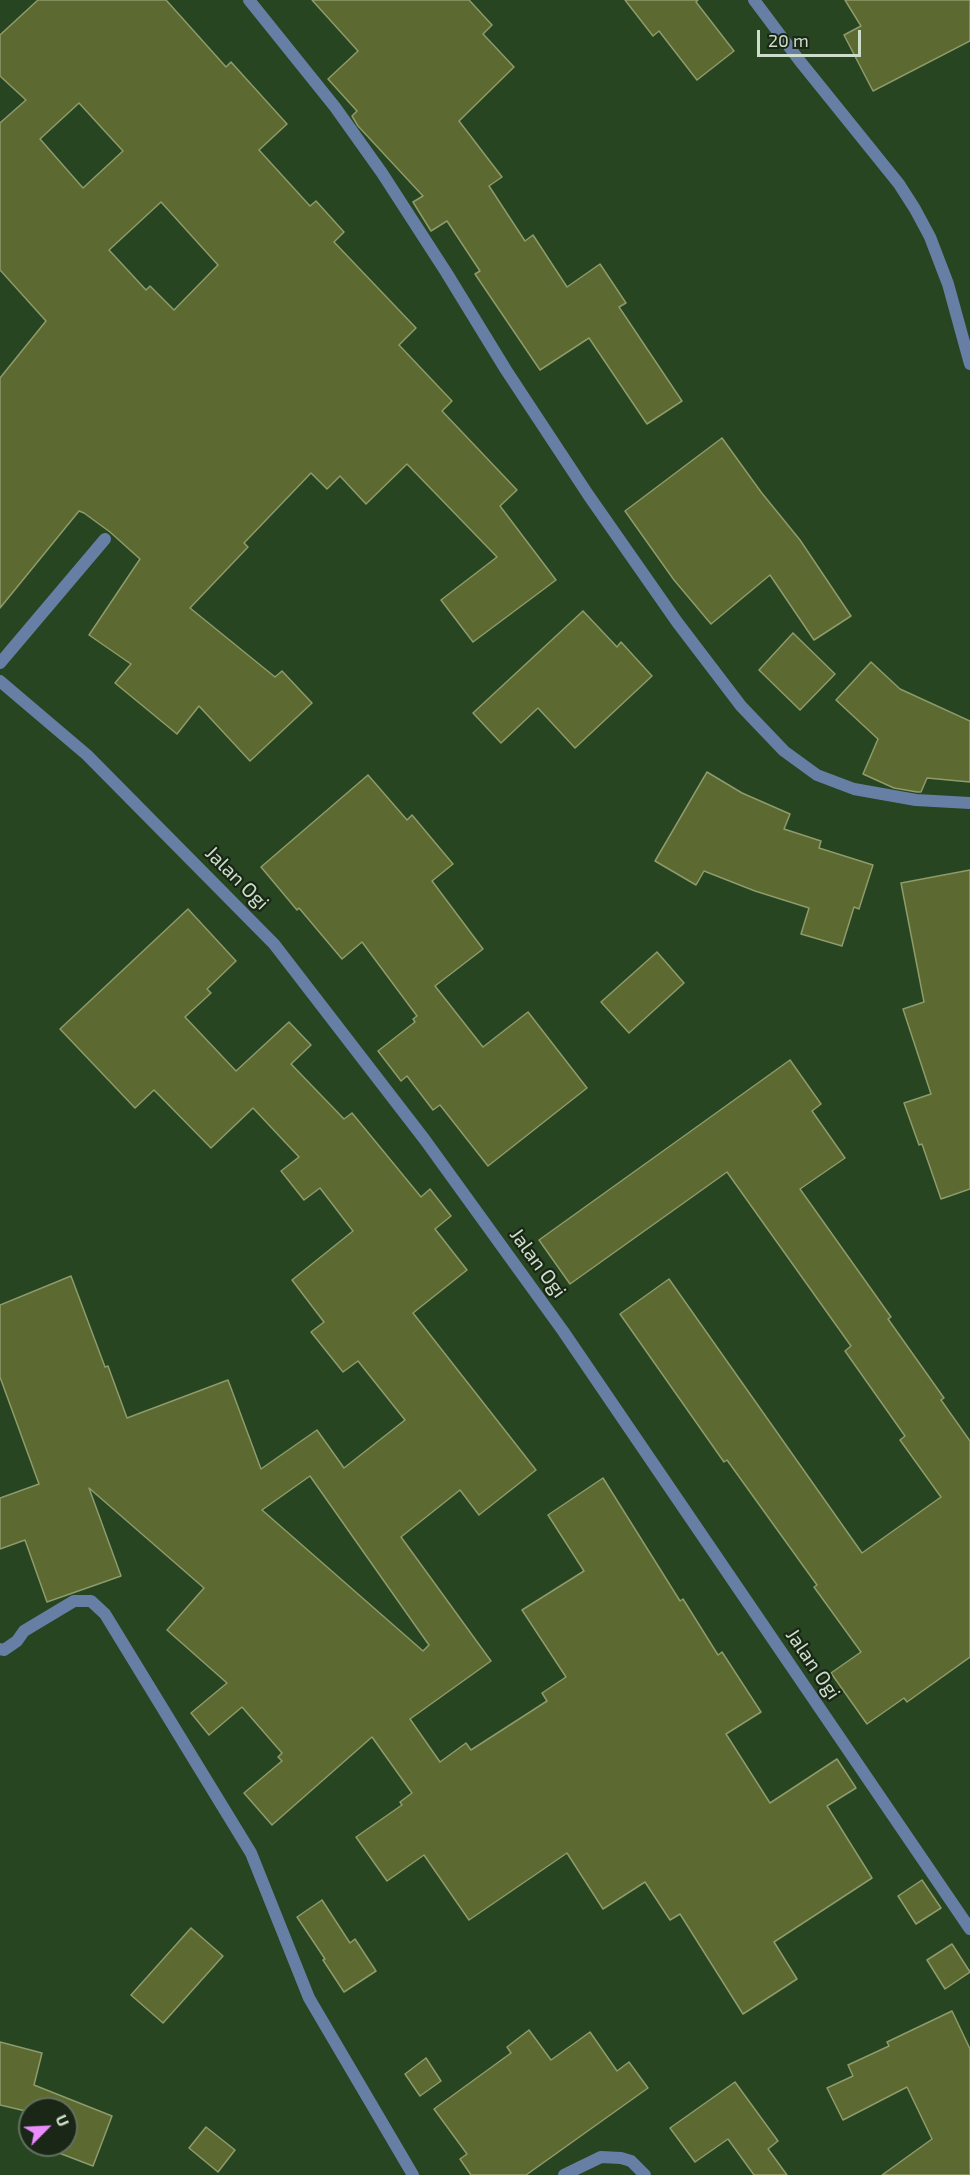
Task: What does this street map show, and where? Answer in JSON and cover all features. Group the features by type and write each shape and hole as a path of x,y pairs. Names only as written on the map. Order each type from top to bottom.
{"street":[{"path":"249,0 335,107 382,173 506,370 589,496 677,622 741,706 784,751 817,775 864,791 916,800 970,803"},
{"path":"754,0 799,60 900,184 915,209 930,237 948,284 970,364"},
{"path":"0,663 105,539"},
{"name":"Jalan Ogi","path":"0,681 87,755 274,944 425,1140 563,1331 970,1929"},
{"path":"0,1649 4,1650 17,1641 24,1631 74,1601 91,1601 105,1614 251,1853 309,1998 413,2175"},
{"path":"564,2175 601,2157 631,2161 645,2175"}],"building":[{"path":"38,0 166,0 226,67 231,62 287,124 259,150 310,206 316,201 344,232 334,242 416,328 399,345 452,401 442,411 517,490 500,506 556,580 473,642 441,600 497,557 407,464 366,504 340,476 327,489 311,473 244,543 248,547 190,608 275,677 282,671 312,703 250,761 199,706 177,734 115,683 131,664 89,635 140,559 110,532 84,513 79,511 0,608 0,378 46,321 0,270 0,123 26,100 0,76 0,35","holes":["79,103 123,151 83,188 40,139","161,202 218,265 174,310 150,286 146,290 109,250"]},
{"path":"312,0 469,0 492,25 483,34 514,67 459,121 502,177 489,186 525,241 533,235 567,287 600,264 626,303 619,307 682,401 647,424 589,338 540,370 475,274 480,271 447,221 431,231 413,202 423,196 358,126 352,116 357,111 328,79 358,51"},
{"path":"625,0 698,0 696,2 734,51 697,80 659,31 653,36"},
{"path":"845,0 970,0 970,41 873,91 844,35 861,26"},
{"path":"722,438 761,492 800,540 851,616 814,640 770,575 711,624 674,580 625,511"},
{"path":"583,611 617,647 621,642 652,676 575,748 538,708 501,743 473,713"},
{"path":"793,633 835,674 800,710 759,670"},
{"path":"871,662 900,689 970,721 970,782 927,778 921,792 917,792 894,788 863,774 878,739 836,700"},
{"path":"707,772 742,793 790,814 784,829 821,841 819,848 873,865 859,909 854,907 842,946 801,934 809,908 755,891 704,871 696,885 655,861"},
{"path":"368,775 407,820 412,815 453,864 432,881 483,949 435,986 483,1047 528,1012 587,1088 488,1166 440,1105 433,1110 407,1076 401,1081 378,1051 415,1022 413,1019 417,1016 362,942 342,959 261,867"},
{"path":"970,870 970,1189 941,1199 922,1144 919,1145 904,1103 931,1094 903,1009 924,1002 901,883"},
{"path":"188,909 236,961 207,989 211,993 185,1017 236,1071 289,1022 311,1045 291,1064 344,1119 352,1113 421,1197 430,1189 451,1216 435,1229 467,1270 413,1313 536,1470 479,1515 460,1490 401,1537 491,1661 410,1719 440,1762 466,1743 471,1750 547,1701 542,1693 566,1677 522,1610 584,1571 548,1515 603,1478 680,1601 683,1599 718,1655 722,1652 761,1712 726,1734 770,1803 837,1759 856,1788 827,1806 872,1878 774,1942 797,1979 743,2014 680,1914 670,1920 645,1882 603,1909 567,1853 469,1920 424,1855 387,1881 356,1837 402,1805 400,1802 412,1793 372,1737 272,1825 244,1793 282,1761 278,1757 282,1753 242,1707 209,1735 191,1713 227,1683 167,1630 204,1588 89,1488 121,1576 47,1602 25,1540 0,1549 0,1498 39,1484 0,1377 0,1305 71,1276 127,1418 228,1380 261,1469 317,1430 344,1468 405,1420 358,1361 343,1372 311,1332 324,1322 292,1280 353,1231 320,1188 304,1200 281,1171 299,1157 253,1108 211,1148 154,1090 135,1108 60,1029","holes":["310,1476 429,1645 423,1651 262,1510"]},
{"path":"657,952 684,983 629,1033 601,1002"},
{"path":"790,1060 821,1104 812,1111 845,1158 800,1189 891,1317 888,1319 944,1398 941,1400 970,1441 970,1657 907,1702 904,1698 867,1724 831,1673 861,1652 814,1587 817,1585 727,1460 724,1462 620,1314 669,1279 862,1553 941,1497 900,1440 905,1436 845,1351 851,1346 727,1172 570,1284 539,1240"},
{"path":"922,1880 941,1908 916,1924 898,1896"},
{"path":"322,1900 350,1943 355,1939 376,1971 344,1992 297,1917"},
{"path":"191,1928 223,1956 163,2023 131,1995"},
{"path":"952,1944 970,1972 945,1989 927,1960"},
{"path":"952,2011 970,2049 970,2175 882,2175 932,2139 907,2087 843,2120 827,2088 853,2076 848,2065 889,2046 887,2042"},
{"path":"529,2030 551,2060 590,2032 617,2071 629,2062 648,2088 526,2175 471,2175 460,2159 467,2154 434,2109 511,2053 507,2047"},
{"path":"0,2042 42,2053 34,2085 64,2097 18,2097 18,2109 0,2105"},
{"path":"426,2058 441,2081 420,2096 405,2074"},
{"path":"735,2082 778,2141 768,2149 787,2175 754,2175 728,2139 695,2162 670,2128"},
{"path":"78,2102 112,2116 93,2166 70,2157 78,2157"},
{"path":"206,2127 235,2150 218,2172 189,2148"}]}
